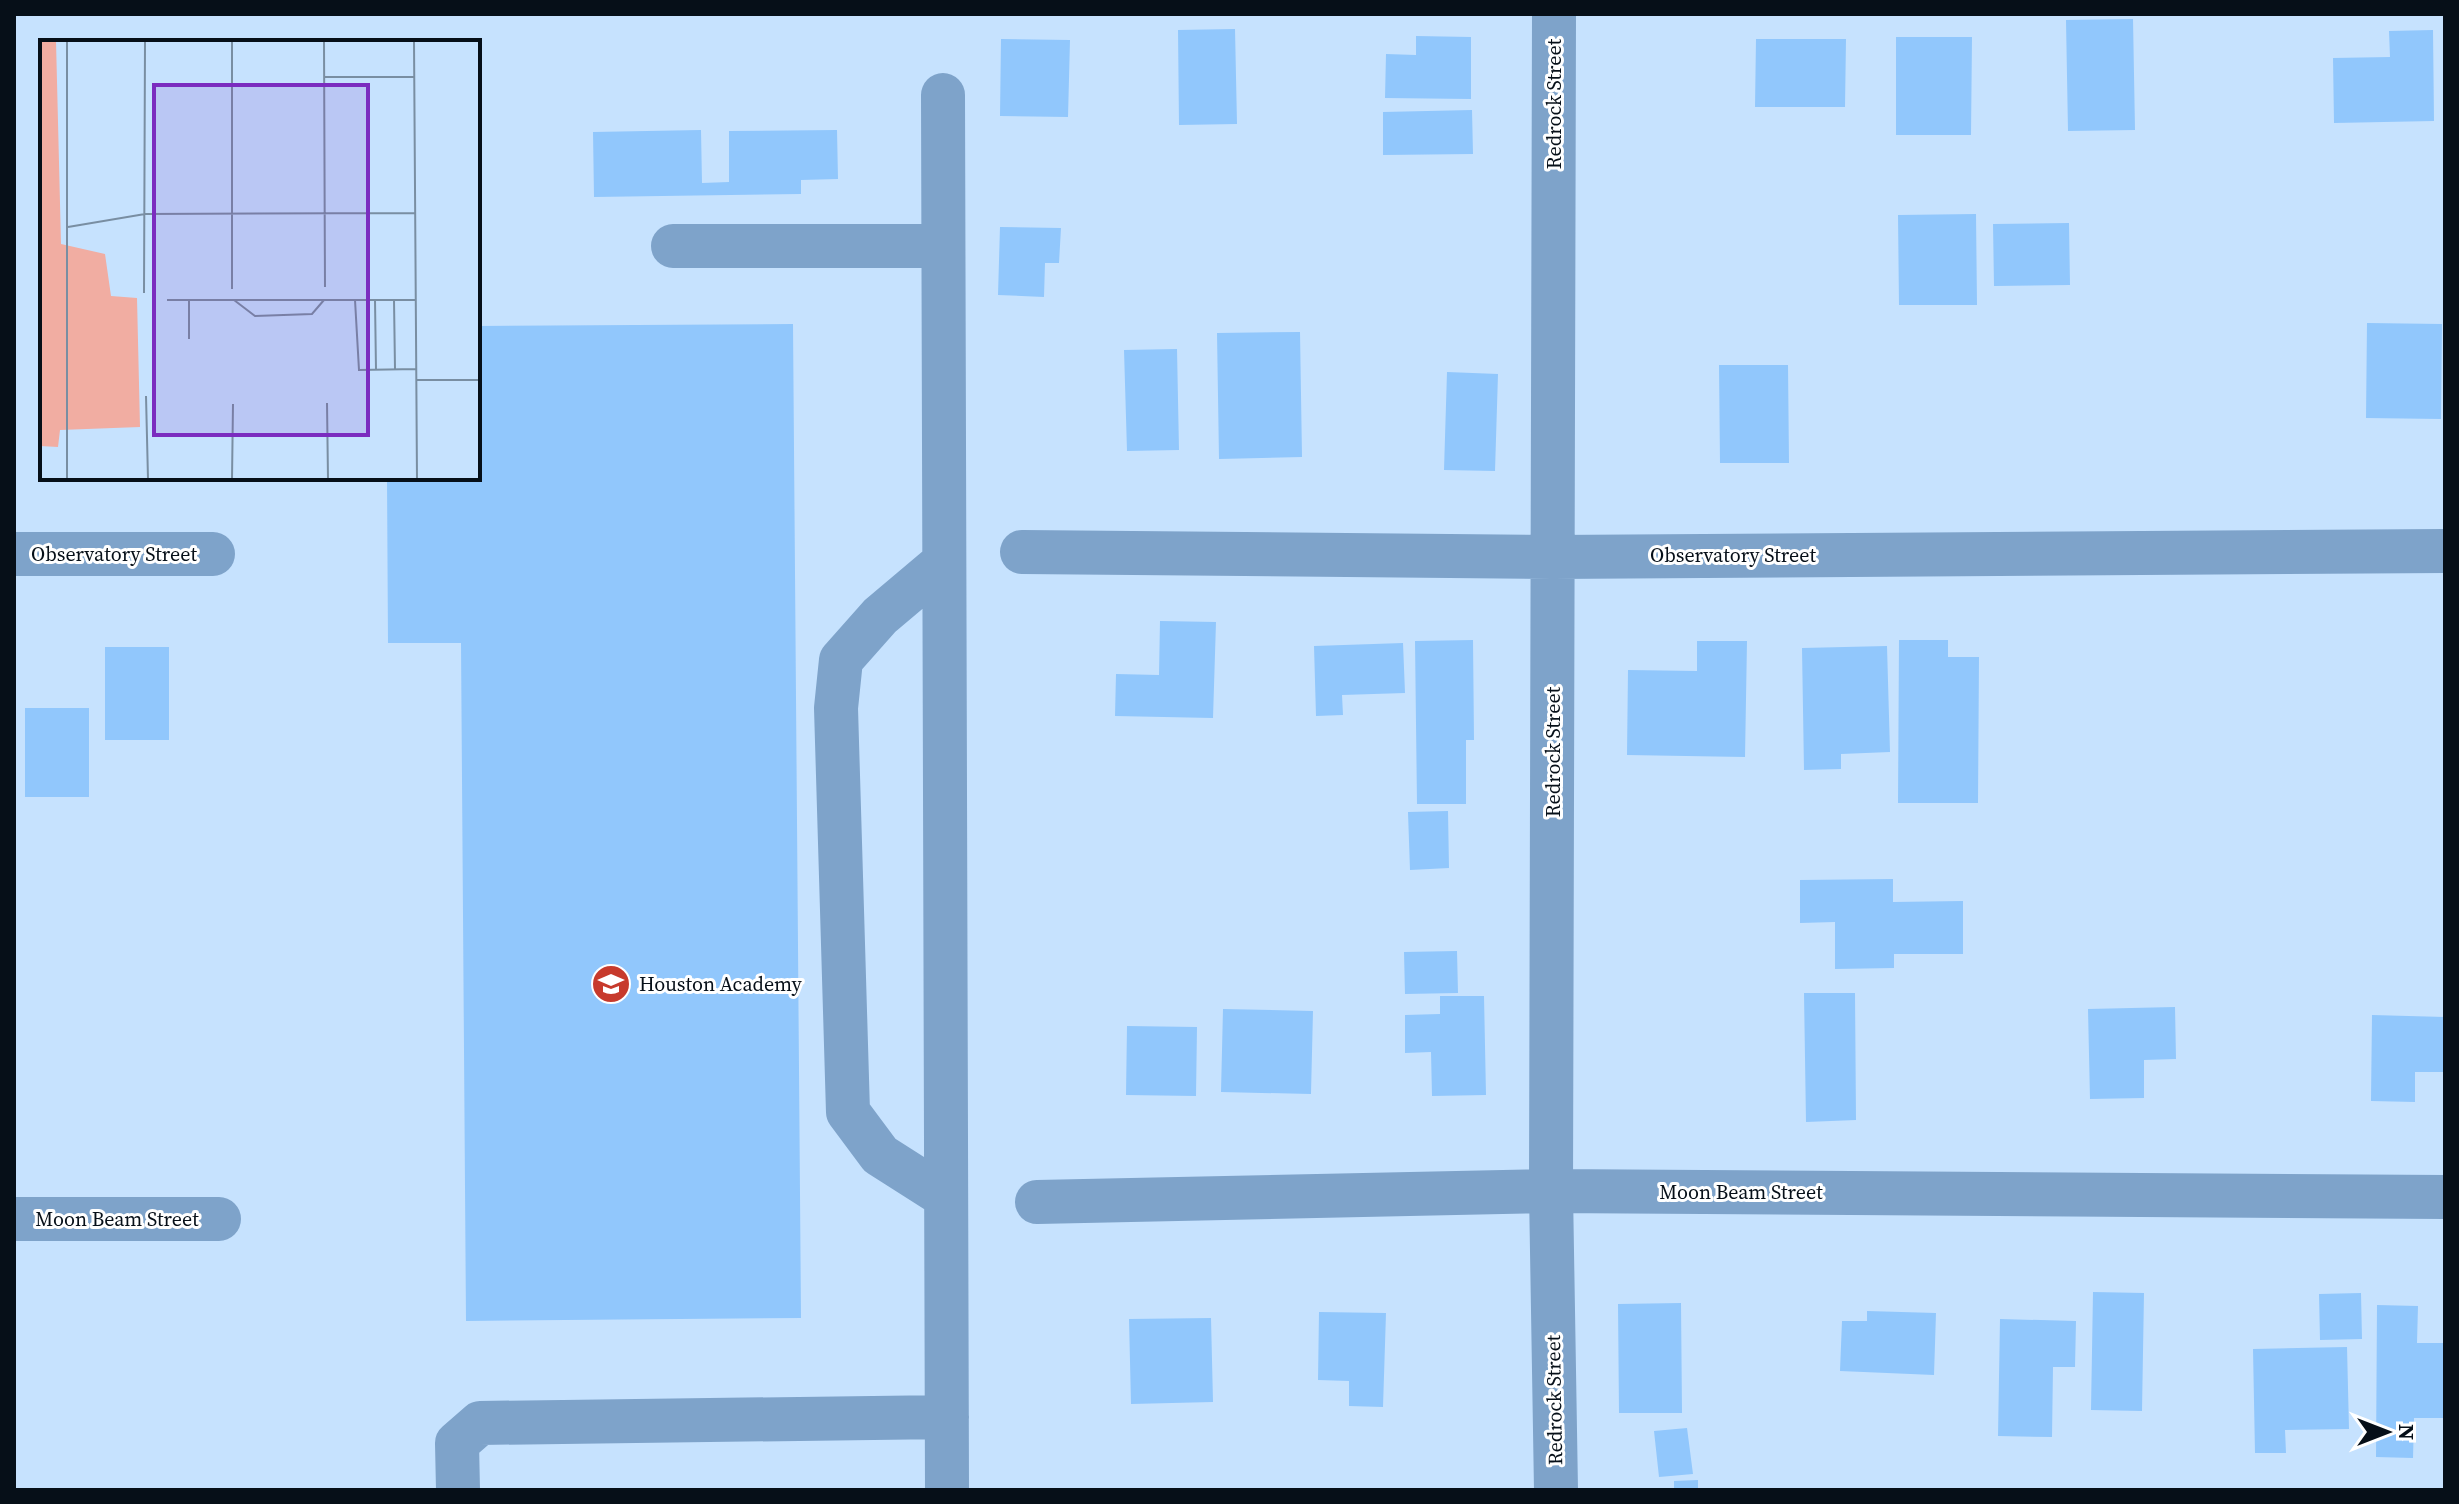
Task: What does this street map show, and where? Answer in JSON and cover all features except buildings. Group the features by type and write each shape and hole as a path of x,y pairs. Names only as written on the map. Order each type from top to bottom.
{"street":[{"name":"Redrock Street","path":"1554,14 1551,1191 1556,1490"},
{"path":"943,95 947,1490"},
{"path":"673,246 943,246"},
{"name":"Observatory Street","path":"1022,552 1553,557 2445,551"},
{"name":"Observatory Street","path":"14,554 213,554"},
{"path":"944,562 880,616 841,660 836,708 848,1112 880,1155 946,1197"},
{"name":"Moon Beam Street","path":"1037,1202 1551,1191 2445,1197"},
{"name":"Moon Beam Street","path":"14,1219 219,1219"},
{"path":"458,1490 457,1443 480,1423 947,1417"}],"place":[{"name":"Houston Academy","path":"611,984"}]}
